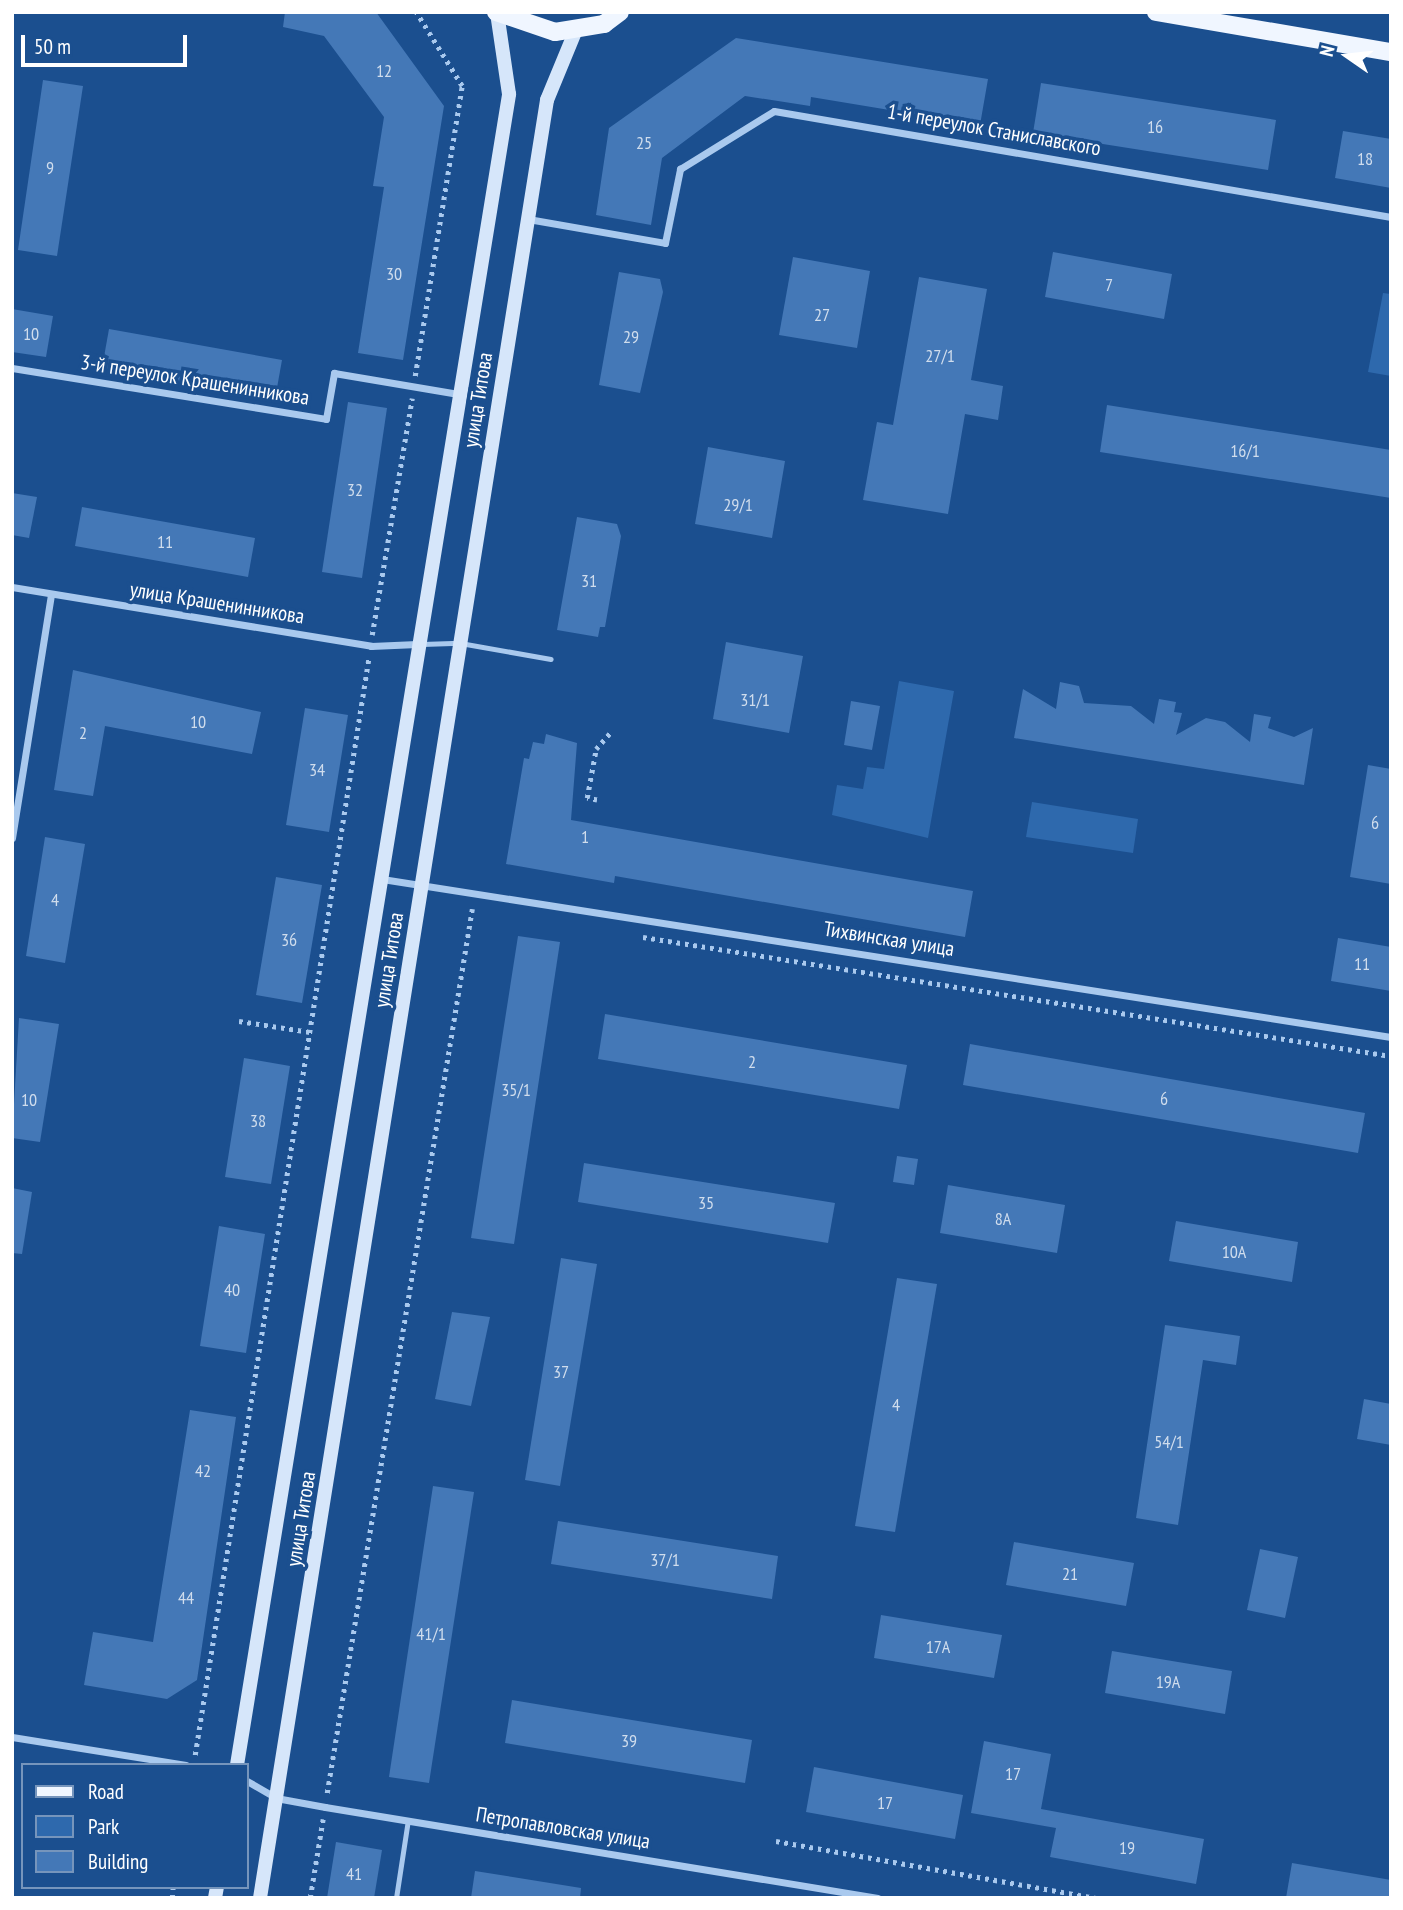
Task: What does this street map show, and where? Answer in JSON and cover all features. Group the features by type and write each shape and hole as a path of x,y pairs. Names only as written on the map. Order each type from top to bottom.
{"main road":[{"path":"497,13 536,29 575,32 620,12"},
{"path":"1156,12 1391,52"},
{"name":"улица Титова","path":"237,1763 417,644 509,94 497,13"},
{"name":"улица Титова","path":"260,1898 547,100 575,32"}],"street":[{"name":"1-й переулок Станиславского","path":"528,219 665,243 680,169 774,111 1391,216"},
{"name":"3-й переулок Крашенинникова","path":"12,368 326,419 334,373 458,394"},
{"name":"улица Крашенинникова","path":"12,587 371,646 417,644"},
{"path":"12,838 51,594"},
{"name":"Тихвинская улица","path":"381,879 1391,1037"},
{"path":"12,1737 174,1763"},
{"name":"Петропавловская улица","path":"248,1782 276,1798 878,1898"}],"lane":[{"path":"417,644 460,643 551,659"},
{"path":"396,1898 408,1820"}],"path":[{"path":"193,1763 462,86 416,12"},
{"path":"597,800 587,798 596,749 611,732"},
{"path":"310,1898 470,909 483,911"},
{"path":"631,935 1391,1056"},
{"path":"239,1021 310,1032"},
{"path":"776,1841 1096,1898"}],"green space":[{"path":"1383,293 1391,294 1391,376 1368,372"},
{"path":"899,681 954,691 928,838 832,815 837,785 863,789 867,767 884,769"},
{"path":"1032,802 1138,819 1133,853 1026,837"}],"building":[{"path":"285,12 376,12 444,106 403,360 358,353 384,187 373,186 384,117 324,36 283,27"},
{"path":"736,38 988,79 980,125 811,97 810,106 745,96 662,158 651,225 596,215 609,128"},
{"path":"43,80 83,86 57,256 18,250"},
{"path":"1041,83 1276,120 1268,170 1033,133"},
{"path":"1343,131 1391,139 1391,188 1335,178"},
{"path":"1053,252 1172,274 1164,319 1045,297"},
{"path":"793,257 870,271 857,348 779,335"},
{"path":"619,272 660,279 663,292 640,393 599,385"},
{"path":"919,277 987,289 971,380 1003,386 998,420 965,414 948,514 863,500 877,422 893,425"},
{"path":"12,309 53,316 46,357 12,352"},
{"path":"109,329 282,360 275,399 102,368"},
{"path":"348,402 387,408 362,578 322,572"},
{"path":"1107,405 1391,450 1391,498 1100,452"},
{"path":"708,447 785,461 772,538 695,524"},
{"path":"12,493 37,497 29,538 12,535"},
{"path":"82,507 255,538 248,577 75,546"},
{"path":"577,517 617,524 621,536 605,627 600,627 598,637 557,630"},
{"path":"726,642 803,656 789,733 713,719"},
{"path":"73,670 261,712 252,754 105,726 93,796 54,790"},
{"path":"1060,682 1079,686 1084,703 1131,706 1154,724 1159,699 1176,702 1174,712 1182,713 1176,735 1206,718 1225,722 1250,742 1254,714 1271,717 1268,728 1294,737 1313,728 1304,785 1014,738 1023,689 1056,709"},
{"path":"851,701 880,706 872,750 844,745"},
{"path":"305,708 348,715 329,832 286,825"},
{"path":"546,734 577,743 571,820 973,891 965,937 615,876 614,883 506,864 524,758 529,759 533,742 544,744"},
{"path":"1368,765 1391,769 1391,884 1350,877"},
{"path":"45,837 85,844 65,963 26,956"},
{"path":"276,877 322,885 302,1003 256,995"},
{"path":"518,936 560,942 514,1244 471,1238"},
{"path":"1338,938 1391,947 1391,991 1331,981"},
{"path":"605,1014 907,1065 899,1109 598,1059"},
{"path":"19,1018 59,1024 40,1142 12,1138"},
{"path":"970,1044 1365,1113 1358,1153 963,1085"},
{"path":"244,1058 290,1066 271,1184 225,1177"},
{"path":"897,1156 918,1159 914,1185 893,1182"},
{"path":"584,1163 835,1203 828,1243 578,1202"},
{"path":"948,1185 1065,1205 1057,1253 940,1233"},
{"path":"12,1188 32,1192 22,1254 12,1253"},
{"path":"1176,1221 1298,1242 1292,1282 1169,1261"},
{"path":"219,1226 265,1234 246,1353 200,1346"},
{"path":"561,1258 597,1264 560,1486 525,1480"},
{"path":"897,1278 937,1284 895,1532 855,1526"},
{"path":"452,1312 490,1317 471,1406 435,1399"},
{"path":"1165,1325 1240,1336 1236,1365 1203,1360 1178,1525 1136,1518"},
{"path":"1364,1399 1391,1404 1391,1445 1357,1439"},
{"path":"190,1410 236,1417 197,1680 167,1699 84,1685 93,1632 153,1642"},
{"path":"433,1486 474,1492 429,1783 389,1777"},
{"path":"558,1521 778,1556 772,1599 551,1564"},
{"path":"1014,1542 1134,1563 1126,1606 1006,1585"},
{"path":"1260,1549 1298,1557 1285,1618 1247,1610"},
{"path":"881,1615 1002,1635 994,1678 874,1658"},
{"path":"1112,1651 1232,1671 1225,1714 1105,1693"},
{"path":"512,1700 752,1740 745,1783 505,1743"},
{"path":"984,1741 1051,1754 1041,1809 1204,1839 1196,1884 1050,1857 1056,1828 971,1813"},
{"path":"814,1767 963,1795 955,1839 806,1812"},
{"path":"336,1842 382,1850 374,1898 327,1898"},
{"path":"1292,1863 1391,1880 1391,1898 1286,1898"},
{"path":"475,1871 581,1888 580,1898 471,1898"}]}
